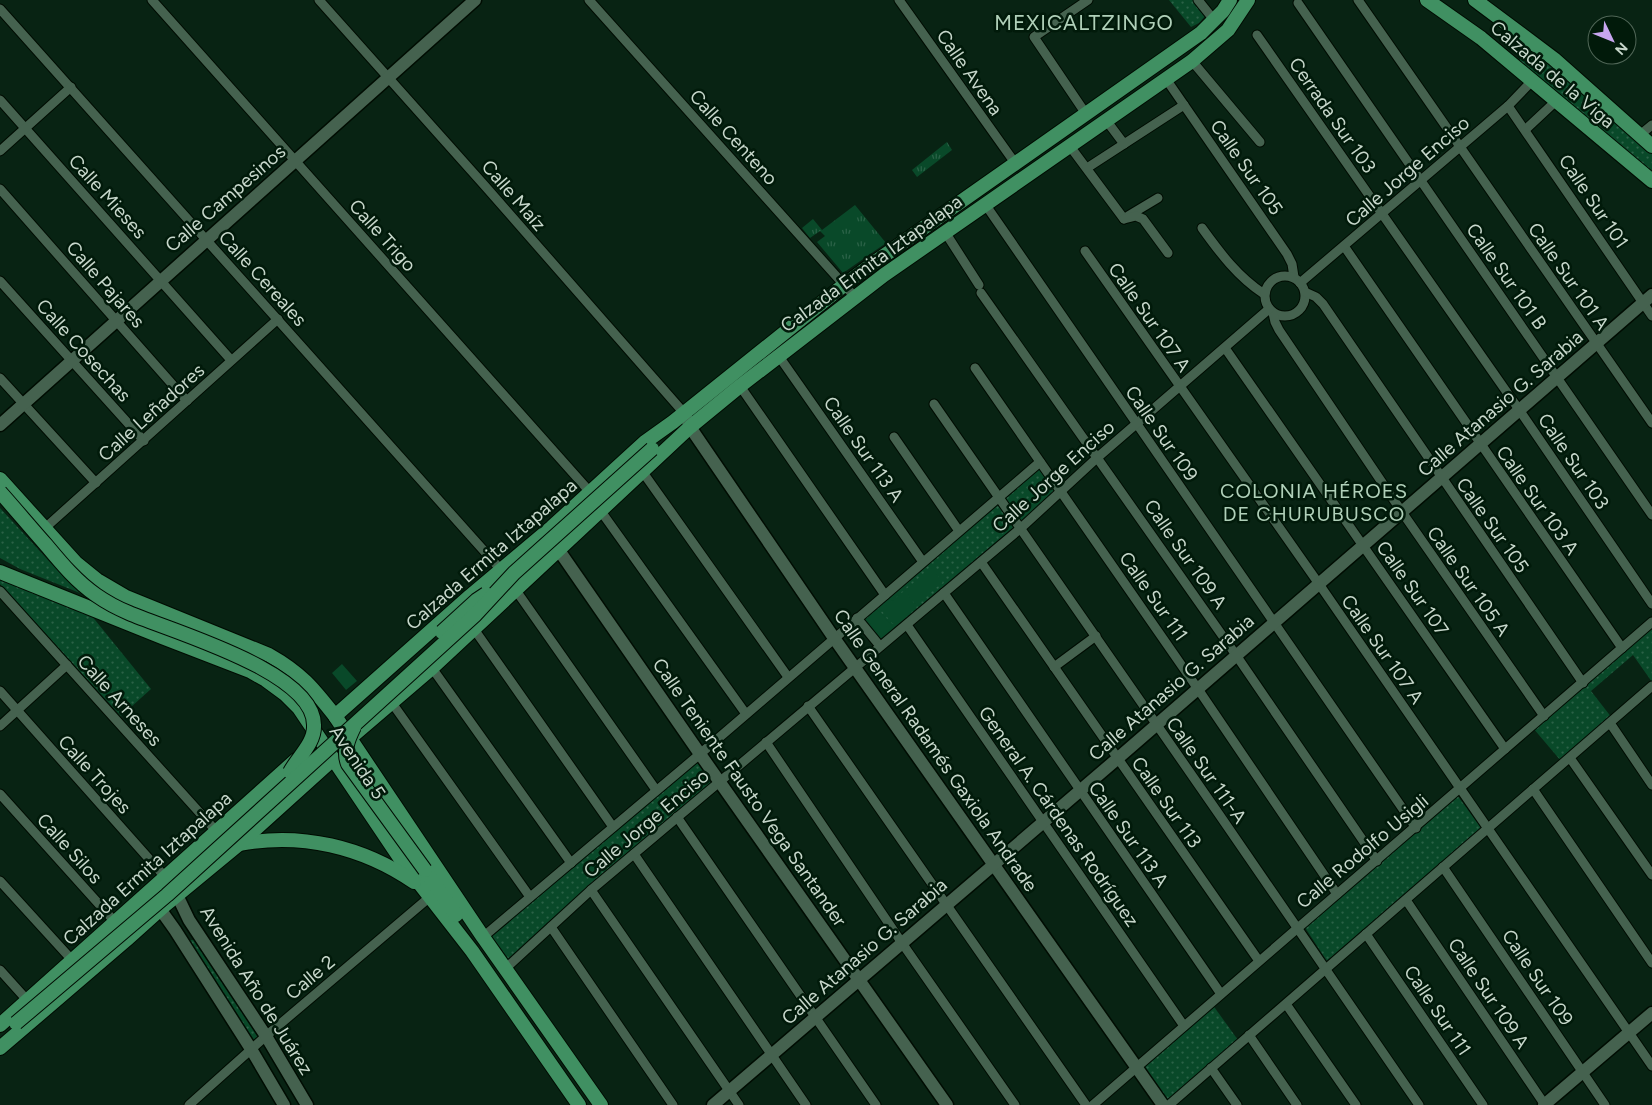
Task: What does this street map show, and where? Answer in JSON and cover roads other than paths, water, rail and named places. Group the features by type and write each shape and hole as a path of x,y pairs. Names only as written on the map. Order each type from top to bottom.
{"main road":[{"name":"Calzada Ermita Iztapalapa","path":"335,716 470,596 502,571 645,442 875,262 1200,34 1230,0"},
{"name":"Calzada Ermita Iztapalapa","path":"349,739 432,668 690,427 854,296 1069,144 1192,61 1228,30 1248,0"},
{"name":"Calzada de la Viga","path":"1427,0 1481,38 1652,180"},
{"name":"Calzada de la Viga","path":"1475,0 1648,129 1652,146"},
{"path":"875,262 884,275"},
{"path":"816,307 826,318"},
{"name":"Calzada Ermita Iztapalapa","path":"0,1033 16,1023 167,894 475,615 514,573 652,449 678,417"},
{"name":"Avenida 5","path":"0,479 76,563 97,580 119,594 269,655 284,664 314,688 335,716 505,969 601,1105"},
{"path":"0,492 69,571 96,595 129,613 250,661 296,693 312,713 314,728 310,742 290,772"},
{"name":"Avenida 5","path":"0,572 250,670 292,701 402,862 472,951 579,1105"},
{"name":"Calzada Ermita Iztapalapa","path":"177,895 180,880 234,824 472,604 489,592 530,576"},
{"path":"362,692 365,705 370,711 387,707"},
{"path":"362,716 348,741 346,755 348,764 425,870 461,924 472,951"},
{"name":"Calzada Ermita Iztapalapa","path":"0,1024 166,878 319,739"},
{"name":"Calzada Ermita Iztapalapa","path":"0,1048 160,909 239,844 332,758"},
{"path":"275,780 283,780 288,783 292,788 291,796"},
{"path":"239,844 268,840 299,840 345,848 389,867 410,880 430,896"}],"street":[{"name":"Calle Trigo","path":"152,0 590,492"},
{"name":"Calle Maíz","path":"319,0 389,78 678,417"},
{"name":"Calle Campesinos","path":"0,425 475,0"},
{"name":"Calle Centeno","path":"589,0 854,296"},
{"name":"Calle Avena","path":"899,0 1015,163"},
{"path":"1086,114 1034,37 1088,0"},
{"path":"1198,0 1214,20"},
{"name":"Calle Sur 101 A","path":"1358,0 1652,424"},
{"name":"Calle Sur 101 B","path":"1298,3 1652,515"},
{"name":"Calle Cereales","path":"0,8 502,571"},
{"name":"Cerrada Sur 103","path":"1258,34 1381,214"},
{"path":"1192,61 1260,142"},
{"name":"Calle Sur 105","path":"1166,79 1287,254 1297,280"},
{"name":"Calle Jorge Enciso","path":"1297,280 1344,246 1508,106 1532,82"},
{"path":"0,151 71,87"},
{"name":"Calle Mieses","path":"0,100 231,360"},
{"path":"1525,130 1556,101"},
{"path":"1086,168 1184,105"},
{"name":"Calle Sur 101","path":"1508,106 1648,299 1652,316"},
{"path":"1106,120 1124,144"},
{"path":"1069,144 1124,219"},
{"name":"Calle Pajares","path":"0,189 187,401"},
{"path":"1124,219 1158,198"},
{"name":"Calle Sur 109","path":"985,204 1416,828"},
{"name":"Calle Sur 103","path":"1381,214 1520,411 1652,604"},
{"path":"1124,219 1136,216 1143,220 1168,253"},
{"path":"1202,228 1237,272 1264,294"},
{"name":"Calle Sur 109 A","path":"945,232 980,289 1236,655 1377,861"},
{"name":"Calle Sur 103 A","path":"1344,246 1622,648"},
{"name":"Calle Sur 107 A","path":"1085,251 1652,1066"},
{"path":"1286,275 1297,280 1305,292 1305,300 1301,308 1296,313 1288,316 1280,316 1271,311 1265,302 1266,286 1278,276 1286,275"},
{"name":"Calle Cosechas","path":"0,281 144,441"},
{"name":"Calle Sur 105","path":"1305,292 1316,297 1323,304 1583,683"},
{"name":"Calle Atanasio G. Sarabia","path":"713,1105 1117,759 1648,299"},
{"name":"Calle Jorge Enciso","path":"505,969 591,890 1021,528 1136,424 1271,311"},
{"name":"Calle Sur 105 A","path":"1271,311 1279,330 1402,512 1544,716"},
{"name":"Calle Leñadores","path":"44,528 144,441 278,319"},
{"name":"Calle Sur 107","path":"1225,348 1505,750"},
{"name":"Calle Sur 113 A","path":"778,355 923,562"},
{"name":"Calle Sur 111","path":"975,368 1198,689 1337,894"},
{"path":"0,378 96,483"},
{"path":"740,386 885,595"},
{"name":"Calle Sur 111-A","path":"934,404 1419,1105"},
{"name":"Calle General Radamés Gaxiola Andrade","path":"678,417 690,427 834,638 1163,1105"},
{"path":"894,437 960,531"},
{"name":"Calle Jorge Enciso","path":"483,937 700,754 1040,462"},
{"path":"642,471 788,677"},
{"path":"600,510 746,714"},
{"name":"Calle Teniente Fausto Vega Santander","path":"558,549 948,1105"},
{"name":"Calle Sur 113","path":"981,562 1259,961"},
{"path":"515,590 656,790"},
{"name":"Calle Arneses","path":"0,591 217,832"},
{"name":"Calle Sur 113 A","path":"944,593 1221,994"},
{"path":"857,618 880,646"},
{"name":"Calle Rodolfo Usigli","path":"1093,1105 1416,828 1652,622"},
{"name":"General A. Cárdenas Rodríguez","path":"907,625 1184,1026"},
{"path":"474,629 613,827"},
{"path":"1054,667 1096,636"},
{"path":"0,726 67,665"},
{"path":"432,668 571,863"},
{"name":"Calle Trojes","path":"0,691 166,878"},
{"path":"1169,1105 1533,788 1651,691"},
{"path":"808,706 1086,1105"},
{"path":"387,707 530,897"},
{"path":"1610,723 1652,785"},
{"path":"766,742 902,943 1016,1105"},
{"path":"1570,758 1652,875"},
{"path":"1533,788 1652,963"},
{"name":"Calle Silos","path":"0,794 115,922"},
{"path":"677,817 876,1105"},
{"path":"634,854 806,1105"},
{"name":"Calle Sur 109","path":"1444,867 1606,1105"},
{"path":"0,881 72,960"},
{"path":"591,890 740,1105"},
{"name":"Avenida Año de Juárez","path":"177,895 189,920 266,1036 303,1104"},
{"name":"Calle 2","path":"189,1105 251,1049 430,896"},
{"name":"Calle Sur 109 A","path":"1406,900 1545,1105"},
{"name":"Avenida Año de Juárez","path":"160,909 251,1049 284,1105"},
{"path":"175,930 181,923 189,920"},
{"path":"551,926 673,1105"},
{"name":"Calle Sur 111","path":"1366,934 1483,1105"},
{"path":"0,970 27,1000"},
{"path":"1286,1004 1356,1105"},
{"path":"1545,1105 1652,1013"},
{"path":"1249,1035 1297,1105"},
{"path":"1211,1068 1237,1105"}],"district":[{"name":"MEXICALTZINGO","path":"1084,23"},
{"name":"COLONIA HÉROES DE CHURUBUSCO","path":"1314,502"}]}
